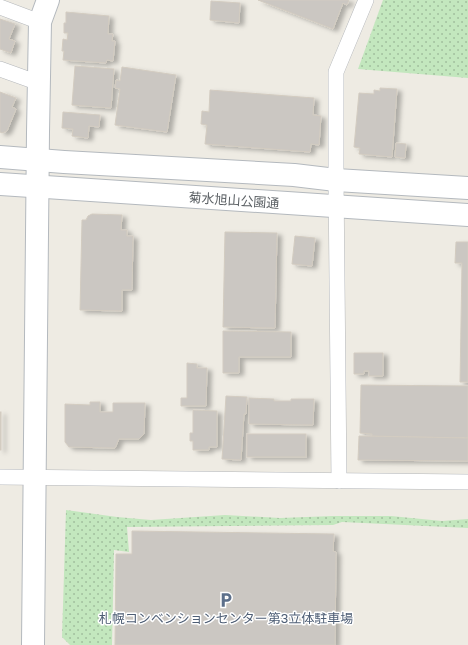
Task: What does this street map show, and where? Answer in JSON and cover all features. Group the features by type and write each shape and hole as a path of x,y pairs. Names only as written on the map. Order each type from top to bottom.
{"street":[{"path":"32,645 40,22 48,0"},
{"path":"339,481 336,72 366,0"},
{"path":"0,7 40,22"},
{"path":"0,69 39,84"},
{"path":"0,158 468,188"},
{"name":"菊水旭山公園通","path":"0,184 468,216"},
{"path":"0,478 468,482"}],"green space":[{"path":"383,0 468,0 468,78 358,69"},
{"path":"66,510 151,520 225,515 280,518 391,516 442,521 468,519 468,528 342,522 333,525 127,527 129,552 114,550 112,645 70,645 62,637"}],"building":[{"path":"258,0 349,0 347,5 343,3 333,29"},
{"path":"211,1 240,3 239,23 210,20"},
{"path":"66,12 109,16 108,34 113,34 112,41 115,41 113,61 107,60 106,63 63,60 63,39 67,40 68,33 64,33"},
{"path":"0,19 15,24 9,39 15,41 11,53 0,49"},
{"path":"75,66 114,69 111,108 72,105"},
{"path":"122,67 176,75 167,132 115,125 120,89 115,88 116,80 120,81"},
{"path":"380,88 397,89 392,157 359,154 360,148 354,147 359,93 374,94 374,90 380,91"},
{"path":"210,90 314,98 313,115 321,116 319,145 311,144 310,152 205,144 207,125 201,124 202,111 209,112"},
{"path":"0,92 16,98 12,107 16,109 7,131 2,133 0,132"},
{"path":"63,112 100,115 99,127 89,126 88,138 72,136 73,129 62,128"},
{"path":"396,143 406,144 405,158 395,157"},
{"path":"92,214 122,215 121,230 127,230 127,236 133,236 132,290 122,290 122,311 80,310 82,220 86,220 88,216"},
{"path":"225,232 277,233 275,328 223,327"},
{"path":"295,236 315,238 312,266 292,264"},
{"path":"456,242 468,242 468,382 460,382 462,263 455,263"},
{"path":"223,331 291,332 291,357 239,357 239,373 223,373"},
{"path":"354,353 383,353 383,376 369,376 369,371 364,371 364,374 354,374"},
{"path":"187,363 197,364 197,368 207,368 206,406 181,406 181,398 187,398"},
{"path":"361,385 468,386 468,438 372,436 372,434 360,433"},
{"path":"226,396 247,397 246,414 244,414 241,460 222,459"},
{"path":"249,398 274,399 274,401 314,399 313,425 249,424"},
{"path":"90,402 100,402 100,412 113,412 113,403 145,403 144,434 139,439 119,439 115,448 69,447 65,442 65,404 90,405"},
{"path":"193,410 217,411 217,447 209,447 209,450 193,450 193,441 190,441 190,433 193,433"},
{"path":"1,412 1,450 0,450"},
{"path":"247,434 306,434 306,457 247,457"},
{"path":"359,436 468,438 468,461 358,460"},
{"name":"札幌コンベンションセンター第3立体駐車場","path":"132,531 334,534 333,551 336,552 335,645 115,645 116,554 132,554"}],"place":[{"name":"札幌コンベンションセンター第3立体駐車場","path":"226,600"}]}
